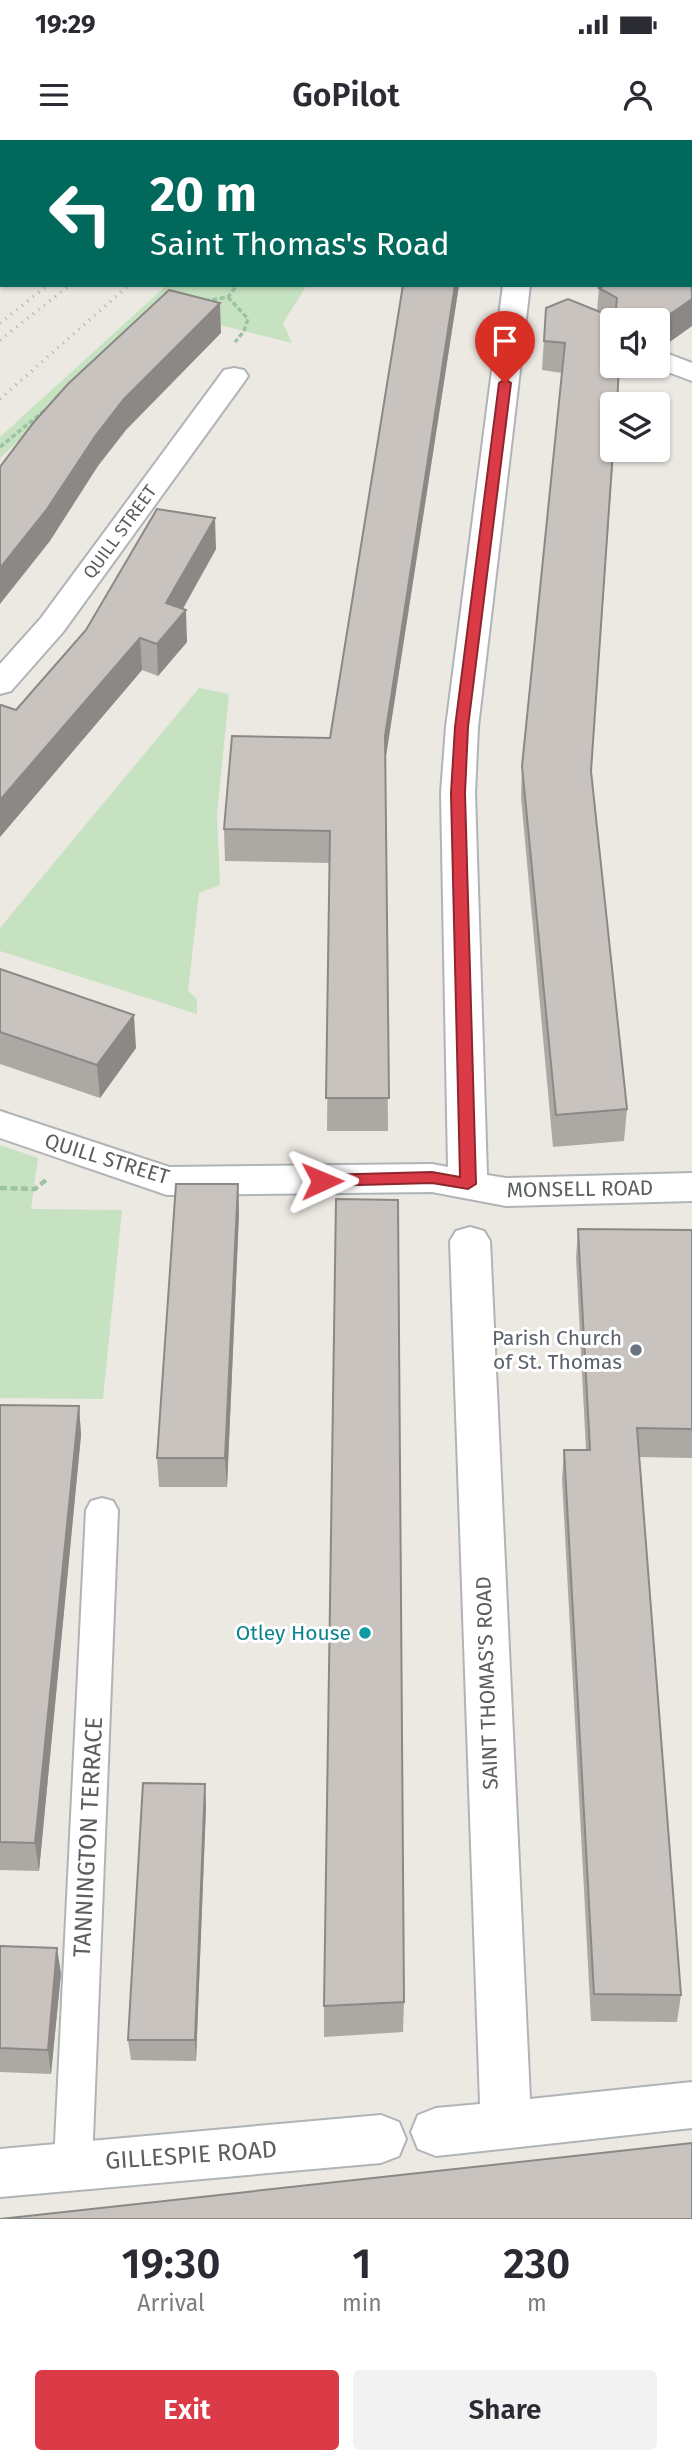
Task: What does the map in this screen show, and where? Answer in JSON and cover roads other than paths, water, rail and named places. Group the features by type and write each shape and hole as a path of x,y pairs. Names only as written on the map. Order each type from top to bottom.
{"street":[{"path":"468,1184 458,793 462,727 474,619 523,299"},
{"path":"670,363 692,373"},
{"name":"QUILL STREET","path":"0,684 52,625 234,376"},
{"name":"QUILL STREET","path":"0,1124 167,1181 432,1178 468,1184"},
{"name":"MONSELL ROAD","path":"468,1184 506,1192 692,1187"},
{"name":"SAINT THOMAS'S ROAD","path":"470,1241 506,2125"},
{"path":"436,2132 692,2105"},
{"name":"GILLESPIE ROAD","path":"0,2173 73,2163 281,2150 381,2139"}],"lane":[{"name":"TANNINGTON TERRACE","path":"73,2163 102,1510"}],"railway":[{"path":"0,323 45,287"},
{"path":"0,340 67,287"},
{"path":"0,399 127,287"}],"place":[{"name":"Parish Church of St. Thomas","path":"636,1350"},
{"name":"Otley House","path":"365,1633"}]}
